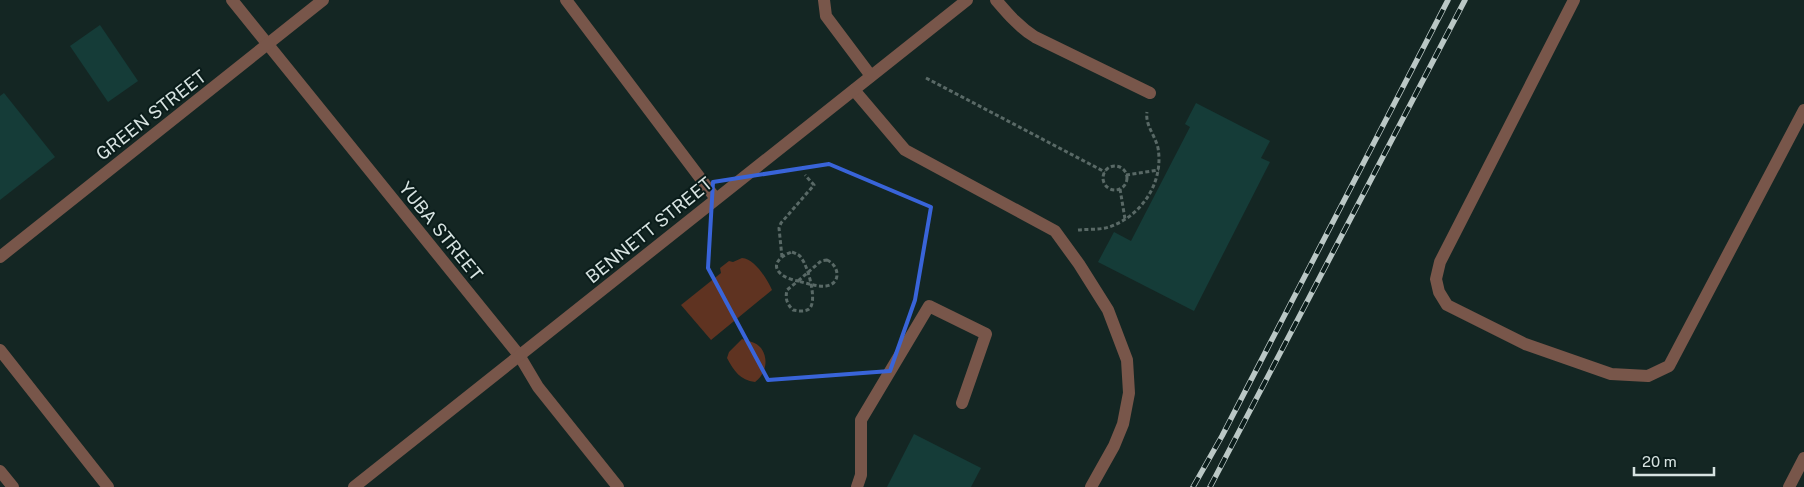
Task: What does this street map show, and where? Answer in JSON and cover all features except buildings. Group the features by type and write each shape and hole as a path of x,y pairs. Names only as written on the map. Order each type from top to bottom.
{"street":[{"name":"YUBA STREET","path":"232,0 519,356 538,387 618,487"},
{"name":"GREEN STREET","path":"0,257 323,0"},
{"path":"566,0 716,198"},
{"path":"824,0 826,16 871,76"},
{"name":"BENNETT STREET","path":"354,487 967,0"},
{"path":"996,0 1011,18 1035,37 1150,93"},
{"path":"1574,0 1440,262 1436,279 1439,292 1447,305 1525,344 1611,374 1648,376 1669,366 1804,110"},
{"path":"854,90 905,150 1055,231 1079,264 1108,310 1128,360 1128,393 1123,424 1114,446 1091,487"},
{"path":"858,487 861,475 861,420 929,306 986,334 962,403"},
{"path":"0,350 108,487"},
{"path":"1789,487 1804,458"},
{"path":"0,471 13,487"}],"path":[{"path":"926,78 1104,172"},
{"path":"1055,231 1108,228 1125,220 1143,204 1154,187 1159,170 1158,147 1146,119 1150,93"},
{"path":"1114,166 1122,169 1126,175 1126,183 1120,188 1112,190 1106,186 1103,179 1104,172 1114,166"},
{"path":"1126,175 1159,170"},
{"path":"782,257 779,228 781,223 814,185 805,175"},
{"path":"1120,188 1125,220"},
{"path":"808,272 804,262 798,255 792,252 778,261 778,271 798,281 811,284 827,286 832,284 837,270 834,264 826,260 822,261 808,272 798,281 787,290 788,306 793,310 806,310 810,308 813,301 811,284 808,272"}],"highlighted area":[{"path":"829,164 931,207 915,300 890,371 768,380 708,268 713,182"}],"shaded area":[{"path":"742,258 747,259 756,266 764,275 772,290 711,340 681,305 721,273 720,268 729,261 733,262"},
{"path":"742,339 759,346 765,357 764,371 755,382 745,379 738,374 727,358 729,352"}],"railway":[{"path":"1193,487 1222,436 1448,0"},
{"path":"1210,487 1465,0"}]}
